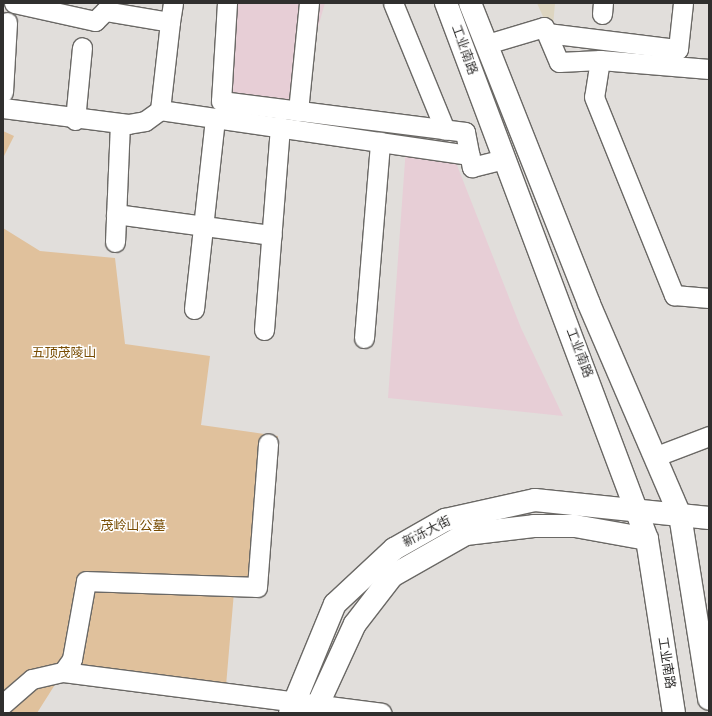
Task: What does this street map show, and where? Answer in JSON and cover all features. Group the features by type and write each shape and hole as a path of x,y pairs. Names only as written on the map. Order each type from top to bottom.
{"main road":[{"name":"工业南路","path":"446,3 503,159 598,400 647,539 674,713"},
{"name":"工业南路","path":"470,3 589,304 680,515 709,699"},
{"name":"新泺大街","path":"292,708 335,604 394,549 445,520 535,500 635,508 709,518"},
{"path":"647,539 680,515"},
{"name":"新泺大街","path":"316,708 356,624 392,576 466,534 534,526 575,526 647,539"}],"street":[{"path":"14,3 95,21 105,11 170,22"},
{"path":"3,108 75,120 120,123 146,121 160,110 173,3"},
{"path":"227,3 221,101 465,132 472,166 503,159"},
{"path":"298,111 309,3"},
{"path":"393,3 445,130"},
{"path":"546,33 678,48 683,3"},
{"path":"3,92 8,22"},
{"path":"487,44 544,27 559,62 600,60 709,69"},
{"path":"75,120 82,47"},
{"path":"600,60 594,96 674,295 709,298"},
{"path":"160,110 470,155"},
{"path":"194,309 215,118"},
{"path":"115,242 120,123"},
{"path":"264,330 280,127"},
{"path":"364,338 380,142"},
{"path":"116,214 203,227 272,235"},
{"path":"654,457 709,436"},
{"path":"63,672 72,659 86,582 257,587 268,443"},
{"path":"3,704 32,680 63,672 121,677 292,708 316,708 381,713"}],"shaded area":[{"path":"238,3 325,3 294,110 227,104"},
{"path":"537,3 555,3 552,37"},
{"path":"406,147 453,155 521,328 563,416 388,398"}],"green space":[{"path":"3,131 14,136 3,158"},
{"name":"茂岭山公墓","path":"3,228 40,251 115,258 125,344 210,356 201,425 278,436 265,592 234,592 226,686 63,672 37,713 3,713"}],"park label":[{"name":"五顶茂陵山","path":"64,353"}]}
